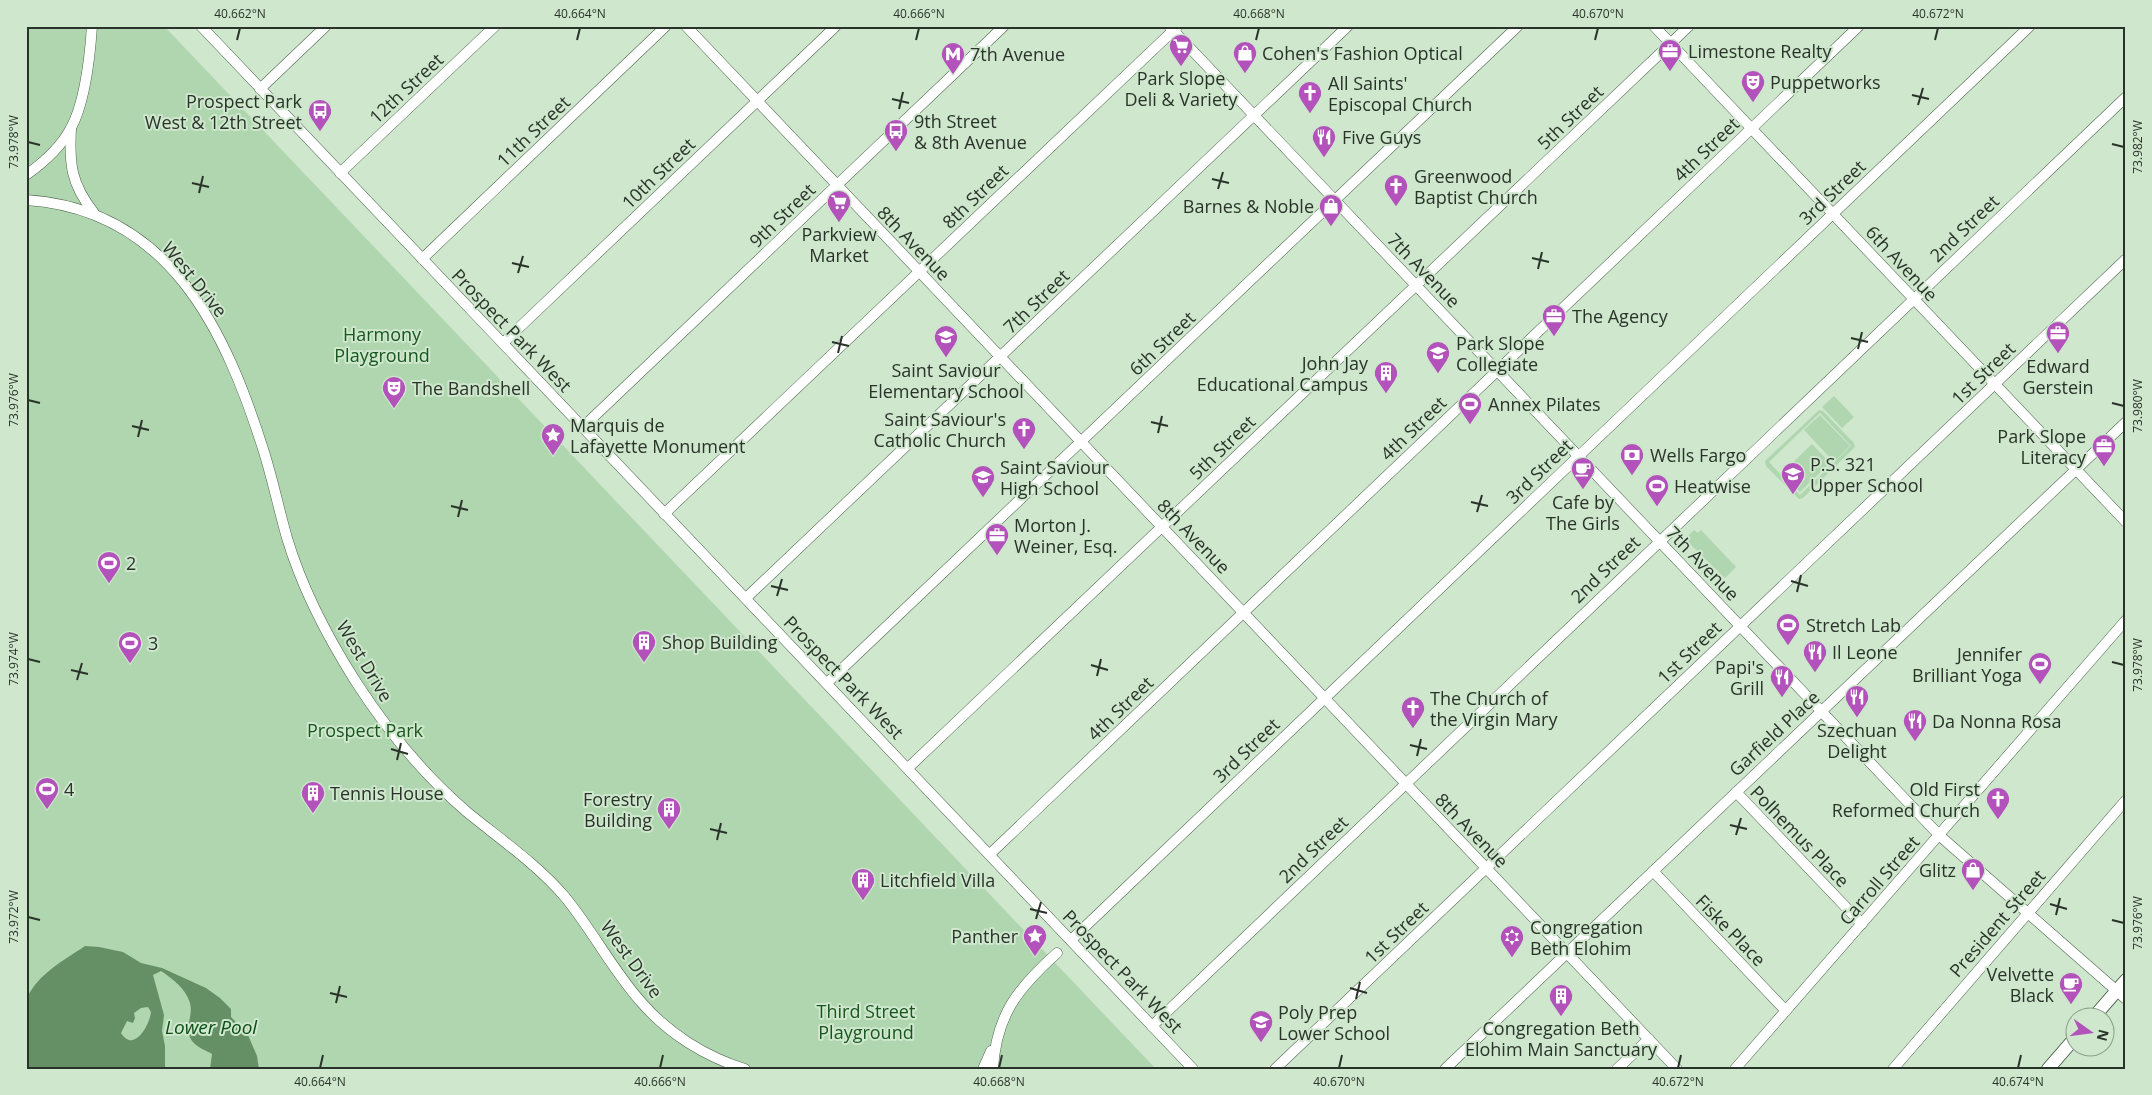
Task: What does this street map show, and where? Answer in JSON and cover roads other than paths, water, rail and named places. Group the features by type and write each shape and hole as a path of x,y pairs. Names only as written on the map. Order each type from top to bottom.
{"main road":[{"path":"2105,1008 2121,995 2126,980"},
{"path":"2048,1069 2064,1051"}],"street":[{"name":"West Drive","path":"92,26 89,60 83,90 71,128 71,162 75,185 82,198 94,213"},
{"name":"Prospect Park West","path":"201,26 1194,1069"},
{"path":"260,89 326,26"},
{"name":"12th Street","path":"340,173 495,26"},
{"name":"11th Street","path":"422,259 666,26"},
{"name":"8th Avenue","path":"686,26 1677,1069"},
{"name":"10th Street","path":"503,343 836,26"},
{"name":"9th Street","path":"583,427 1004,26"},
{"name":"7th Street","path":"746,598 1348,26"},
{"name":"6th Street","path":"827,683 1518,26"},
{"name":"6th Avenue","path":"1654,26 2126,522"},
{"name":"5th Street","path":"908,768 1689,26"},
{"name":"4th Street","path":"990,854 1859,26"},
{"name":"3rd Street","path":"1071,940 2030,26"},
{"name":"7th Avenue","path":"1173,28 1254,116 1940,836 2121,995"},
{"name":"8th Street","path":"664,514 920,272 1173,28"},
{"name":"2nd Street","path":"1152,1026 2126,97"},
{"name":"West Drive","path":"26,175 54,151 71,128"},
{"name":"West Drive","path":"26,200 61,204 94,213 111,221 146,244 177,276 210,320 229,356 265,455 288,540 315,607 354,680 391,732 412,757 459,805 558,889 599,941 642,1003 660,1021 697,1048 745,1069"},
{"name":"1st Street","path":"1275,1069 2126,259"},
{"name":"Garfield Place","path":"1445,1069 2126,422"},
{"name":"Carroll Street","path":"1735,1069 1940,836 2126,620"},
{"name":"Polhemus Place","path":"1736,792 1862,924"},
{"name":"President Street","path":"1893,1069 2126,800"},
{"name":"Fiske Place","path":"1653,871 1786,1011"},
{"path":"983,1069 1011,1003 1035,973 1057,953"},
{"path":"993,1069 996,1039"},
{"path":"1617,1069 1649,1039"}],"water":[{"name":"Lower Pool","path":"85,946 123,952 141,963 162,968 206,988 231,1009 231,1017 248,1035 257,1056 259,1069 210,1069 212,1054 197,1045 189,1034 191,1009 188,998 170,977 161,971 153,975 164,1015 162,1031 165,1046 165,1069 26,1069 25,1021 27,998 32,989 45,975 60,962","holes":["148,1007 151,1012 148,1023 140,1035 136,1039 126,1039 121,1033 127,1021 133,1023 134,1013 141,1008"]}],"place":[{"name":"Park Slope Deli & Variety","path":"1181,67"},
{"name":"Limestone Realty","path":"1670,72"},
{"name":"Cohen's Fashion Optical","path":"1245,74"},
{"name":"7th Avenue","path":"953,75"},
{"name":"Puppetworks","path":"1753,103"},
{"name":"All Saints' Episcopal Church","path":"1310,114"},
{"name":"Prospect Park West & 12th Street","path":"320,132"},
{"name":"9th Street & 8th Avenue","path":"896,152"},
{"name":"Five Guys","path":"1324,158"},
{"name":"Greenwood Baptist Church","path":"1396,207"},
{"name":"Parkview Market","path":"839,223"},
{"name":"Barnes & Noble","path":"1331,227"},
{"name":"The Agency","path":"1554,337"},
{"name":"Edward Gerstein","path":"2058,354"},
{"name":"Saint Saviour Elementary School","path":"946,358"},
{"name":"Park Slope Collegiate","path":"1438,374"},
{"name":"John Jay Educational Campus","path":"1386,394"},
{"name":"The Bandshell","path":"394,409"},
{"name":"Annex Pilates","path":"1470,425"},
{"name":"Saint Saviour's Catholic Church","path":"1024,450"},
{"name":"Marquis de Lafayette Monument","path":"553,456"},
{"name":"Park Slope Literacy","path":"2104,467"},
{"name":"Wells Fargo","path":"1632,476"},
{"name":"Cafe by The Girls","path":"1583,490"},
{"name":"P.S. 321 Upper School","path":"1793,495"},
{"name":"Saint Saviour High School","path":"983,498"},
{"name":"Heatwise","path":"1657,507"},
{"name":"Morton J. Weiner, Esq.","path":"997,556"},
{"name":"2","path":"109,584"},
{"name":"Stretch Lab","path":"1788,646"},
{"name":"Shop Building","path":"644,663"},
{"name":"3","path":"130,664"},
{"name":"Il Leone","path":"1815,673"},
{"name":"Jennifer Brilliant Yoga","path":"2040,685"},
{"name":"Papi's Grill","path":"1782,698"},
{"name":"Szechuan Delight","path":"1857,718"},
{"name":"The Church of the Virgin Mary","path":"1413,729"},
{"name":"Da Nonna Rosa","path":"1915,742"},
{"name":"4","path":"47,810"},
{"name":"Tennis House","path":"313,814"},
{"name":"Old First Reformed Church","path":"1998,820"},
{"name":"Forestry Building","path":"669,830"},
{"name":"Glitz","path":"1973,891"},
{"name":"Litchfield Villa","path":"863,901"},
{"name":"Panther","path":"1035,957"},
{"name":"Congregation Beth Elohim","path":"1512,958"},
{"name":"Velvette Black","path":"2071,1005"},
{"name":"Congregation Beth Elohim Main Sanctuary","path":"1561,1017"},
{"name":"Poly Prep Lower School","path":"1261,1043"}],"park label":[{"name":"Harmony Playground","path":"382,344"},
{"name":"Prospect Park","path":"365,730"},
{"name":"Third Street Playground","path":"866,1021"}]}
